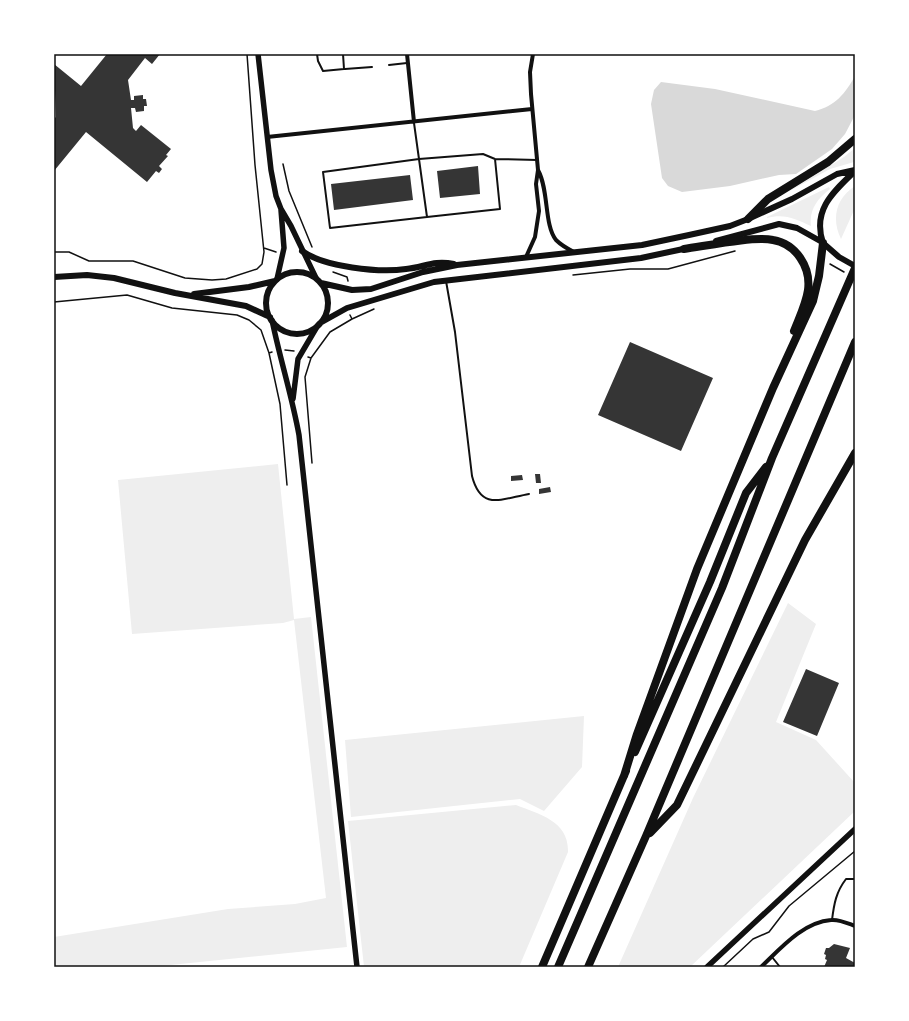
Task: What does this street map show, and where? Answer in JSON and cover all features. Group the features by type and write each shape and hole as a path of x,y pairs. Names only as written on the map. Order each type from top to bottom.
{"highway":[{"path":"748,219 768,199 828,162 855,138"},
{"path":"684,249 752,240 772,240 791,248 803,261 808,277 806,299 773,388"},
{"path":"624,776 637,734 697,569 773,388 813,301 819,276 822,243"},
{"path":"558,967 722,588 772,458 855,267"},
{"path":"588,967 646,836 855,342"},
{"path":"646,836 676,805 804,540 855,453"},
{"path":"542,967 624,776 656,708 746,493 772,458"}],"main road":[{"path":"188,295 248,287 276,280 286,274 296,272 307,273 319,281 346,290 371,289 423,272 457,265 642,245 730,226 792,198 833,176 855,170"},
{"path":"822,243 819,223 821,212 830,197 855,170"},
{"path":"54,277 101,277 246,306 271,319 284,330 294,333 309,331 347,308 446,279 641,258 684,249 779,224 797,228 822,243 839,257 855,267"},
{"path":"302,252 318,260 378,270 406,269 440,261 457,265"},
{"path":"271,319 266,306 267,295 276,280"},
{"path":"319,281 326,293 328,304 326,314 319,324"}],"street":[{"path":"258,54 273,181 281,209 284,248 276,280"},
{"path":"407,54 414,122"},
{"path":"526,257 535,237 539,211 536,184 538,170 530,72 533,54"},
{"path":"267,137 532,109"},
{"path":"538,170 544,181 552,233 560,243 574,252"},
{"path":"281,209 291,226 302,252 319,281"},
{"path":"271,319 286,381 293,401 299,442 357,967"},
{"path":"293,401 298,359 319,324"},
{"path":"707,967 855,829"},
{"path":"761,967 805,929 823,921 832,920 855,926"}],"lane":[{"path":"317,54 323,71 372,67"},
{"path":"343,54 344,69"},
{"path":"390,65 408,63"},
{"path":"414,122 426,217"},
{"path":"495,159 500,209 330,228 323,172 419,159 483,154 495,159 537,160"},
{"path":"446,279 455,332 472,476 475,489 480,496 492,500 529,494"},
{"path":"832,920 834,901 839,888 846,879 855,878"},
{"path":"772,957 780,967"}],"path":[{"path":"54,252 69,252 89,261 133,260 186,278 212,280 233,277 257,269 263,260 264,248 255,165 247,54"},
{"path":"283,164 289,191 312,247"},
{"path":"264,248 275,251"},
{"path":"572,275 630,269 668,269 738,250"},
{"path":"333,267 333,272 347,277 348,283"},
{"path":"54,302 127,296 172,308 237,315 249,320 261,330 280,404 287,485"},
{"path":"312,463 305,377 311,358 330,332 352,319 380,307"},
{"path":"350,314 352,319"},
{"path":"285,350 293,350"},
{"path":"268,353 273,352"},
{"path":"306,356 311,358"},
{"path":"723,967 753,939 769,932 789,906 855,851"}],"shaded area":[{"path":"855,76 855,115 845,134 832,149 796,174 779,175 730,186 682,192 668,186 662,178 651,104 654,90 661,82 715,89 815,111 828,106 839,98"},
{"path":"855,148 854,162 830,169 788,192 844,157"},
{"path":"855,186 855,208 841,239 836,224 837,210 843,197"},
{"path":"829,187 830,189 815,205 811,215 811,226 784,216 767,218 767,217"},
{"path":"278,464 294,619 311,617 347,947 151,967 54,967 54,937 228,909 295,904 326,898 294,620 283,623 132,634 118,480"},
{"path":"788,603 816,624 776,722 816,740 855,783 855,811 690,967 618,967 693,798"},
{"path":"584,716 582,767 544,811 520,799 351,817 345,740"},
{"path":"516,805 551,820 558,826 564,833 567,841 568,852 519,967 364,967 348,821"}],"building":[{"path":"107,54 160,54 152,64 145,58 128,80 131,100 134,100 134,96 143,95 143,99 146,99 147,106 144,106 144,111 136,112 135,108 131,108 133,128 136,131 141,125 171,149 166,155 168,156 159,166 162,169 159,173 156,171 147,182 86,132 54,171 54,119 56,117 54,64 81,86"},
{"path":"478,166 480,194 440,198 437,171"},
{"path":"410,175 413,200 334,210 331,184"},
{"path":"630,342 713,378 681,451 598,415"},
{"path":"535,474 540,474 541,483 536,483"},
{"path":"522,475 523,480 511,481 511,476"},
{"path":"550,487 551,492 539,494 539,489"},
{"path":"806,669 839,683 817,736 783,722"},
{"path":"834,944 850,948 846,958 855,963 855,967 824,967 827,960 825,959 826,955 824,954 826,948 829,948"}]}
